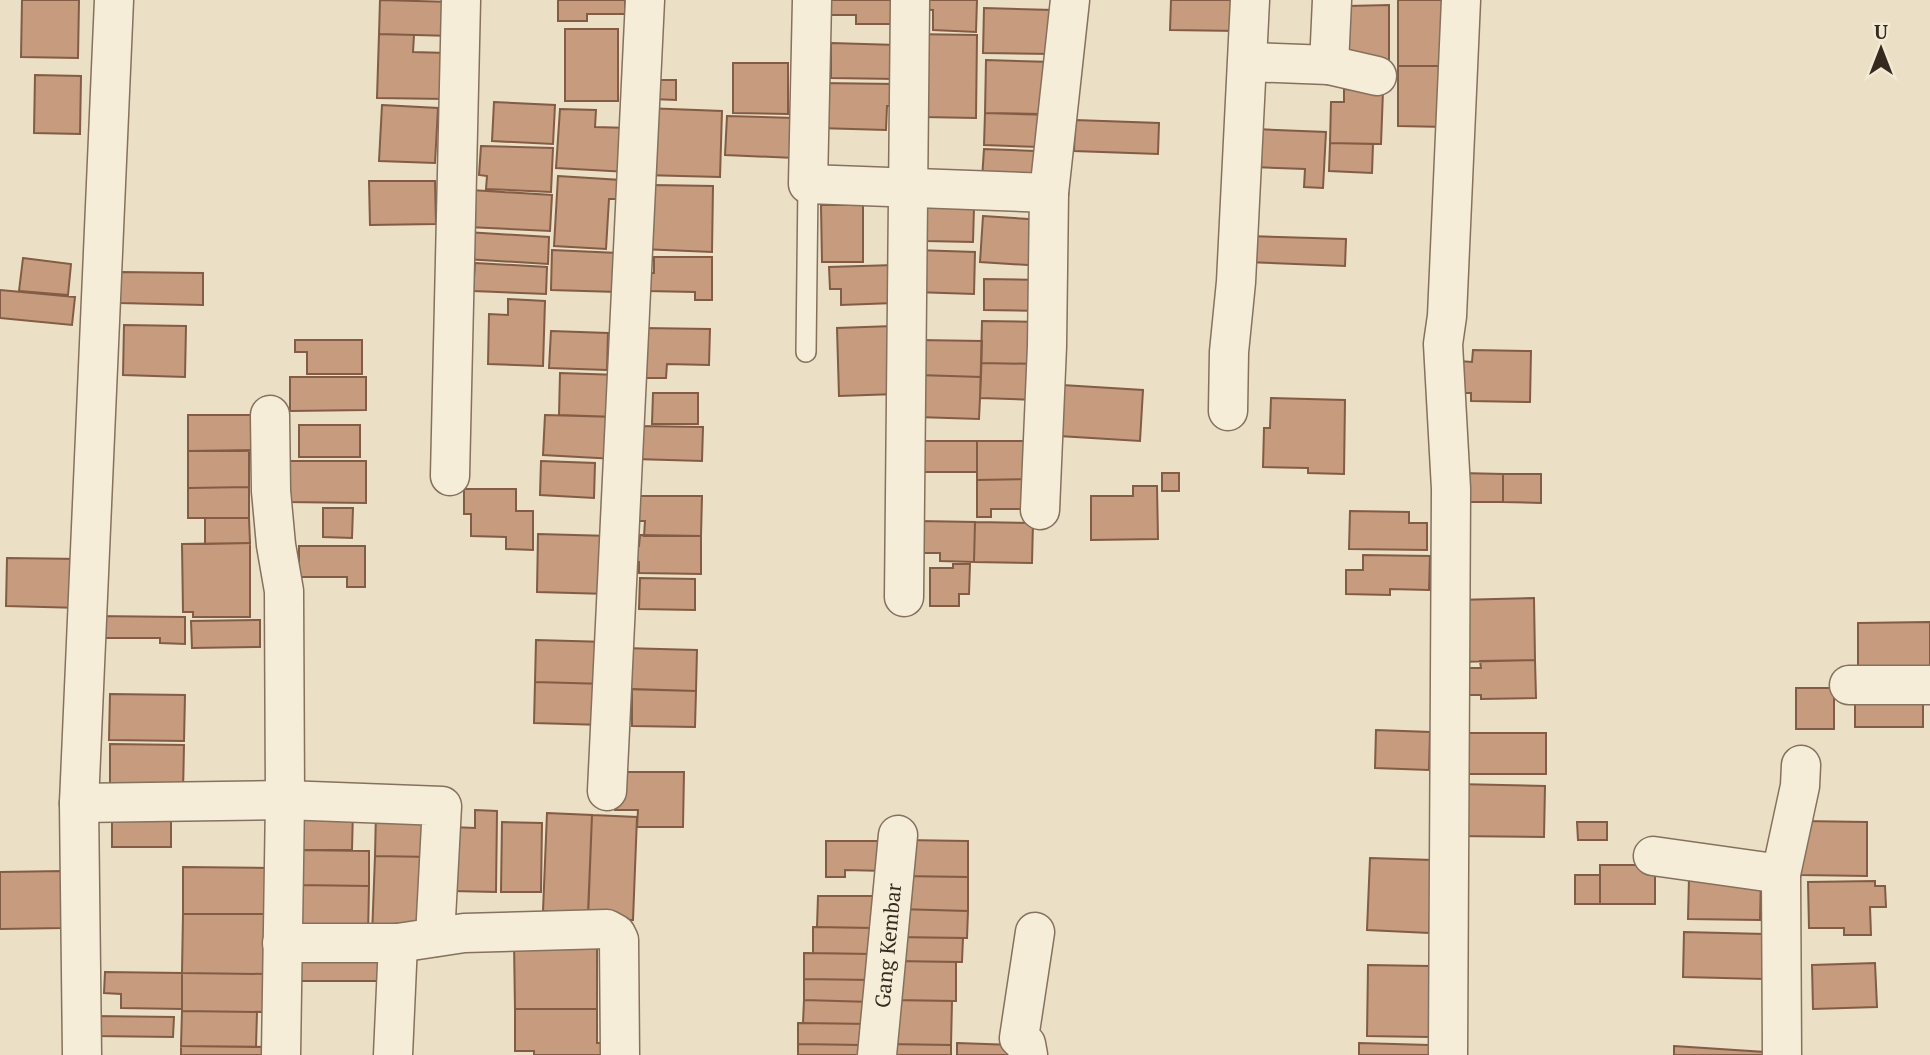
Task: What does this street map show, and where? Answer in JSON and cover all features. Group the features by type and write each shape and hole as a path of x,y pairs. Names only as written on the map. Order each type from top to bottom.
{"street":[{"path":"82,1055 79,803 114,0"},
{"path":"450,476 461,0"},
{"path":"607,791 645,0"},
{"path":"812,0 808,184 1049,193"},
{"path":"904,597 910,0"},
{"path":"1040,510 1047,346 1049,193 1070,0"},
{"path":"1228,411 1229,352 1236,282 1249,62 1250,0"},
{"path":"1329,65 1332,0"},
{"path":"1448,1055 1451,489 1443,344 1447,316 1461,0"},
{"path":"1249,62 1329,65 1377,76"},
{"path":"271,415 271,491 284,592 285,800 281,1055"},
{"path":"1849,685 1930,685"},
{"path":"1782,1055 1780,874 1800,786 1801,765"},
{"path":"79,803 285,800 442,806 435,937"},
{"name":"Gang Kembar","path":"877,1055 898,835"},
{"path":"1653,856 1780,874"},
{"path":"282,943 398,943 464,933 607,929 619,940 620,1055"},
{"path":"1028,1055 1026,1044 1019,1038 1035,932"},
{"path":"393,1055 398,943"}],"lane":[{"path":"806,352 808,184"}],"building":[{"path":"22,0 79,0 78,58 21,57"},
{"path":"380,0 453,2 452,36 379,34"},
{"path":"558,0 625,0 625,14 587,14 587,21 558,21"},
{"path":"831,0 894,0 893,24 856,24 856,15 831,15"},
{"path":"912,0 977,0 976,32 933,30 933,10 911,9"},
{"path":"1171,0 1240,0 1239,31 1170,30"},
{"path":"1398,0 1447,0 1447,66 1398,66"},
{"path":"1389,5 1389,62 1348,63 1348,6"},
{"path":"984,8 1053,10 1052,54 983,53"},
{"path":"565,29 618,29 618,101 565,101"},
{"path":"379,34 414,35 413,52 447,53 446,99 377,98"},
{"path":"911,34 977,35 976,118 923,117"},
{"path":"831,43 897,45 896,79 831,78"},
{"path":"986,60 1053,62 1051,115 985,113"},
{"path":"733,63 788,63 788,114 733,113"},
{"path":"1398,66 1447,66 1447,127 1398,126"},
{"path":"35,75 81,76 80,134 34,133"},
{"path":"653,80 676,80 676,100 652,99"},
{"path":"819,83 896,84 895,106 887,106 886,130 818,128"},
{"path":"1344,89 1383,91 1381,144 1330,143 1331,102 1344,102"},
{"path":"494,102 555,105 553,144 492,141"},
{"path":"382,105 438,108 435,163 379,161"},
{"path":"644,108 722,111 720,177 642,175"},
{"path":"560,109 596,110 595,127 630,128 628,172 556,168"},
{"path":"985,113 1040,114 1040,147 984,145"},
{"path":"727,116 795,118 794,158 725,155"},
{"path":"1075,120 1159,123 1158,154 1074,151"},
{"path":"1255,129 1326,132 1323,188 1304,187 1305,169 1253,167"},
{"path":"1330,143 1373,144 1372,173 1329,171"},
{"path":"481,146 553,148 551,192 486,189 487,176 479,175"},
{"path":"984,149 1035,151 1033,181 982,179"},
{"path":"558,176 621,180 620,199 609,199 606,249 554,246"},
{"path":"369,181 435,181 436,224 370,225"},
{"path":"652,185 713,186 712,252 641,249"},
{"path":"471,190 552,195 550,231 468,227"},
{"path":"821,205 863,205 863,262 822,262"},
{"path":"927,206 974,207 973,242 926,241"},
{"path":"983,216 1045,220 1043,266 980,262"},
{"path":"466,232 549,237 548,264 465,259"},
{"path":"1247,236 1346,239 1345,266 1246,262"},
{"path":"552,250 618,253 617,292 551,290"},
{"path":"915,250 975,252 974,294 914,292"},
{"path":"654,257 712,257 712,300 695,300 695,292 647,291 647,273 654,273"},
{"path":"23,258 71,264 68,295 19,291"},
{"path":"475,263 547,267 546,294 473,291"},
{"path":"894,265 894,303 841,305 841,289 830,289 829,267"},
{"path":"120,272 203,273 203,305 119,303"},
{"path":"984,279 1041,280 1040,311 984,310"},
{"path":"0,290 75,297 72,325 0,318"},
{"path":"508,299 545,301 543,366 488,364 489,314 508,315"},
{"path":"982,321 1040,322 1039,364 981,363"},
{"path":"124,325 186,326 185,377 123,375"},
{"path":"893,326 896,394 839,396 837,328"},
{"path":"643,328 710,329 709,365 667,364 666,378 642,378"},
{"path":"551,331 608,333 607,370 549,368"},
{"path":"295,340 362,340 362,374 307,374 307,352 295,352"},
{"path":"919,340 982,341 981,377 918,375"},
{"path":"1473,350 1531,351 1530,402 1471,401 1471,393 1460,393 1460,361 1472,362"},
{"path":"981,363 1039,364 1037,400 980,398"},
{"path":"560,373 619,375 617,417 559,415"},
{"path":"918,375 981,377 979,419 917,417"},
{"path":"290,377 366,377 366,410 290,411"},
{"path":"1062,385 1143,390 1140,441 1059,436"},
{"path":"653,393 698,393 698,424 652,424"},
{"path":"1271,398 1345,400 1344,474 1308,473 1308,468 1263,467 1264,428 1270,428"},
{"path":"188,415 264,415 264,450 188,451"},
{"path":"545,415 617,417 615,459 543,455"},
{"path":"299,425 360,425 360,457 299,457"},
{"path":"636,426 703,427 702,461 635,459"},
{"path":"920,441 977,441 977,472 920,472"},
{"path":"977,441 1030,441 1030,479 977,480"},
{"path":"188,451 249,451 249,487 188,488"},
{"path":"286,461 366,461 366,503 286,502"},
{"path":"541,461 595,463 594,498 540,495"},
{"path":"1162,473 1179,473 1179,491 1162,491"},
{"path":"1460,473 1503,474 1503,502 1459,502"},
{"path":"1503,474 1541,474 1541,503 1503,502"},
{"path":"1030,479 1030,509 991,509 991,517 977,517 977,480"},
{"path":"1133,486 1157,486 1158,539 1091,540 1091,496 1133,496"},
{"path":"249,487 249,518 188,518 188,488"},
{"path":"464,489 516,489 516,511 533,511 533,550 506,549 506,537 471,536 471,514 464,514"},
{"path":"636,496 702,496 701,536 644,536 645,521 636,521"},
{"path":"323,508 353,508 352,538 323,537"},
{"path":"1350,511 1409,512 1409,523 1427,523 1427,550 1349,549"},
{"path":"205,518 249,518 250,543 205,544"},
{"path":"919,521 975,522 974,562 940,561 940,553 918,553"},
{"path":"975,522 1033,523 1032,563 974,562"},
{"path":"538,534 610,536 608,594 537,592"},
{"path":"640,535 701,536 701,574 639,573 639,562 629,561 629,546 639,546"},
{"path":"250,543 250,617 193,617 193,612 183,612 182,544"},
{"path":"299,546 365,546 365,587 347,587 347,577 299,577"},
{"path":"1363,555 1430,556 1429,590 1390,589 1390,595 1346,594 1346,570 1363,570"},
{"path":"7,558 81,559 81,608 6,606"},
{"path":"953,564 970,564 969,594 959,594 959,606 930,606 930,568 953,568"},
{"path":"640,578 695,579 695,610 639,609"},
{"path":"1534,598 1535,660 1457,662 1456,600"},
{"path":"93,616 185,617 185,644 160,643 160,638 93,638"},
{"path":"260,620 260,647 192,648 191,621"},
{"path":"1930,622 1930,678 1858,678 1858,623"},
{"path":"536,640 607,642 606,684 535,682"},
{"path":"623,648 697,650 696,691 622,689"},
{"path":"1535,660 1536,698 1481,699 1481,695 1469,695 1468,668 1481,668 1480,661"},
{"path":"535,682 606,684 604,725 534,723"},
{"path":"1796,688 1834,688 1834,729 1796,729"},
{"path":"632,689 696,691 695,727 632,726"},
{"path":"110,694 185,695 184,741 109,740"},
{"path":"1855,699 1923,699 1923,727 1855,727"},
{"path":"1376,730 1430,732 1429,770 1375,768"},
{"path":"1467,733 1546,733 1546,774 1458,774"},
{"path":"110,744 184,745 183,793 110,786"},
{"path":"615,772 684,772 683,827 637,827 638,810 615,810"},
{"path":"1455,784 1545,786 1544,837 1454,836"},
{"path":"299,809 353,810 352,850 298,850"},
{"path":"475,810 497,811 496,892 452,891 453,827 475,828"},
{"path":"376,811 431,813 430,857 375,856"},
{"path":"112,812 171,813 171,847 112,847"},
{"path":"547,813 592,815 588,913 543,911"},
{"path":"592,815 637,817 633,920 588,919"},
{"path":"1801,821 1867,822 1867,876 1801,875"},
{"path":"502,822 542,823 541,892 501,892"},
{"path":"1577,822 1607,822 1607,840 1578,840"},
{"path":"904,840 968,841 968,877 903,876"},
{"path":"826,841 886,841 885,871 845,870 845,877 826,877"},
{"path":"298,850 369,851 369,886 298,885"},
{"path":"375,856 430,857 427,930 372,936"},
{"path":"1370,858 1432,860 1429,933 1367,930"},
{"path":"1600,865 1655,865 1655,904 1600,904"},
{"path":"183,867 268,868 267,914 183,914"},
{"path":"63,871 64,928 0,929 0,872"},
{"path":"1575,875 1600,875 1600,904 1575,904"},
{"path":"898,876 968,877 968,911 897,909"},
{"path":"1689,878 1761,879 1760,920 1688,919"},
{"path":"1875,881 1875,886 1885,886 1886,907 1870,907 1871,935 1844,935 1844,928 1809,928 1808,882"},
{"path":"298,885 369,886 368,935 297,934"},
{"path":"818,896 874,896 873,928 817,927"},
{"path":"897,909 968,911 967,938 897,937"},
{"path":"183,914 267,914 266,974 182,973"},
{"path":"813,927 873,928 872,954 813,953"},
{"path":"1684,932 1765,934 1764,979 1683,977"},
{"path":"892,937 963,938 962,962 891,961"},
{"path":"514,942 597,942 597,1009 515,1009"},
{"path":"288,951 393,952 393,981 288,981"},
{"path":"804,953 872,954 872,980 804,979"},
{"path":"896,961 956,962 956,1001 896,1000"},
{"path":"1875,963 1877,1007 1813,1009 1812,965"},
{"path":"1368,965 1430,966 1429,1037 1367,1036"},
{"path":"105,972 182,973 182,1009 121,1008 121,994 104,993"},
{"path":"182,973 266,974 266,1012 182,1011"},
{"path":"804,979 872,980 871,1002 804,1000"},
{"path":"804,1000 871,1002 871,1024 803,1023"},
{"path":"890,1000 952,1001 951,1045 889,1044"},
{"path":"515,1009 597,1009 597,1043 610,1043 610,1055 534,1055 534,1051 515,1051"},
{"path":"182,1011 257,1012 256,1047 181,1046"},
{"path":"94,1016 174,1017 173,1037 94,1036"},
{"path":"798,1023 871,1024 861,1045 798,1044"},
{"path":"957,1043 1014,1045 1014,1055 957,1055"},
{"path":"1359,1043 1429,1045 1429,1055 1359,1055"},
{"path":"798,1044 861,1045 861,1055 798,1055"},
{"path":"883,1044 951,1045 951,1055 883,1055"},
{"path":"181,1046 274,1047 274,1055 181,1055"},
{"path":"1674,1046 1765,1052 1765,1055 1674,1055"}]}
